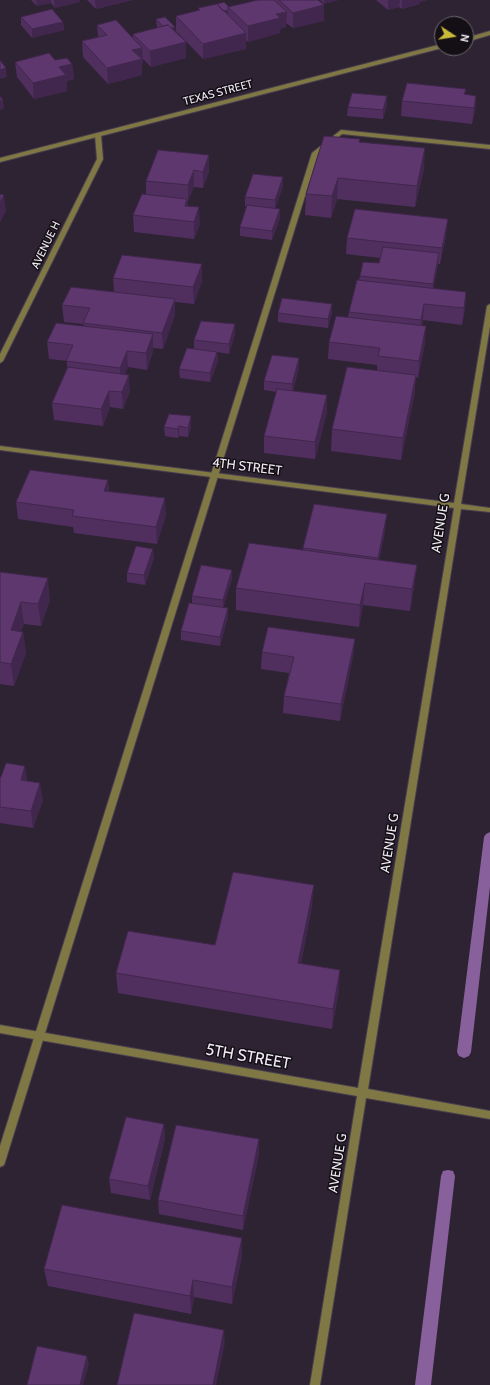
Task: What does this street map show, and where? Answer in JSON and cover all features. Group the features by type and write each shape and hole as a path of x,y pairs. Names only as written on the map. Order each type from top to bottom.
{"street":[{"path":"474,38 490,33"},
{"name":"TEXAS STREET","path":"0,160 434,48"},
{"path":"0,1162 315,153 341,132 490,147"},
{"name":"AVENUE H","path":"0,361 100,159 98,135"},
{"name":"AVENUE G","path":"315,1385 490,306"},
{"name":"4TH STREET","path":"0,448 490,510"},
{"name":"5TH STREET","path":"0,1029 490,1115"}],"building":[{"path":"258,0 274,0 287,12 276,14 280,18 248,26 228,7"},
{"path":"279,0 318,0 324,5 293,13"},
{"path":"224,2 229,7 228,10 223,11 217,4"},
{"path":"217,4 246,33 203,44 176,16 200,10 198,8"},
{"path":"52,9 63,22 32,29 21,17"},
{"path":"165,17 175,27 171,28 168,25 163,26 156,19"},
{"path":"116,20 142,48 132,50 142,59 107,68 82,41 107,35 97,25"},
{"path":"168,25 186,42 150,51 133,34"},
{"path":"49,53 55,60 67,58 72,64 59,67 66,75 33,83 15,62"},
{"path":"0,60 6,68 0,70"},
{"path":"407,83 466,89 464,94 476,96 474,108 402,101"},
{"path":"352,93 387,96 383,110 348,107"},
{"path":"324,136 360,139 359,142 425,148 417,186 338,178 332,196 306,194"},
{"path":"158,150 209,155 203,172 194,170 188,185 146,181"},
{"path":"253,174 283,177 275,200 245,197"},
{"path":"0,194 4,195 0,203"},
{"path":"142,194 187,199 185,206 199,207 194,222 133,215"},
{"path":"247,205 280,209 272,231 240,227"},
{"path":"355,209 448,219 442,248 347,238"},
{"path":"383,247 439,253 433,284 360,276 363,262 379,263"},
{"path":"122,255 202,264 193,287 113,278"},
{"path":"357,280 466,292 464,308 424,304 421,320 349,312"},
{"path":"71,287 175,299 162,333 83,323 90,308 62,305"},
{"path":"282,298 332,304 328,319 278,313"},
{"path":"336,316 426,326 419,361 378,356 380,348 329,342"},
{"path":"201,321 235,324 229,344 194,340"},
{"path":"56,323 153,334 146,353 127,351 120,368 66,361 73,345 47,342"},
{"path":"187,348 217,352 210,373 179,369"},
{"path":"272,355 299,358 292,384 264,381"},
{"path":"68,367 129,375 122,392 109,391 101,409 52,403"},
{"path":"347,367 416,375 403,438 332,429"},
{"path":"277,389 327,395 315,442 264,436"},
{"path":"169,414 191,416 188,428 179,426 178,429 164,427"},
{"path":"30,470 108,480 104,491 165,498 156,527 72,516 74,510 16,502"},
{"path":"314,504 387,514 378,558 303,548"},
{"path":"249,543 417,565 412,589 365,583 360,605 236,588"},
{"path":"136,546 153,549 144,575 127,573"},
{"path":"201,565 232,570 223,600 192,596"},
{"path":"0,572 48,578 38,604 21,602 11,630 23,632 11,664 0,662"},
{"path":"189,603 228,608 220,637 181,631"},
{"path":"268,627 355,639 341,704 284,696 294,657 262,652"},
{"path":"6,763 25,766 21,780 40,783 31,811 0,807 0,777"},
{"path":"233,872 314,885 298,963 340,970 333,1009 116,973 128,931 215,945"},
{"path":"126,1117 164,1124 148,1186 109,1179"},
{"path":"176,1125 259,1139 243,1216 158,1200"},
{"path":"62,1205 242,1238 232,1287 193,1280 190,1296 44,1269"},
{"path":"134,1313 224,1330 213,1385 117,1385"},
{"path":"37,1346 87,1356 80,1385 27,1385"}],"waterway":[{"path":"464,1052 490,837"},
{"path":"423,1385 448,1176"}]}
